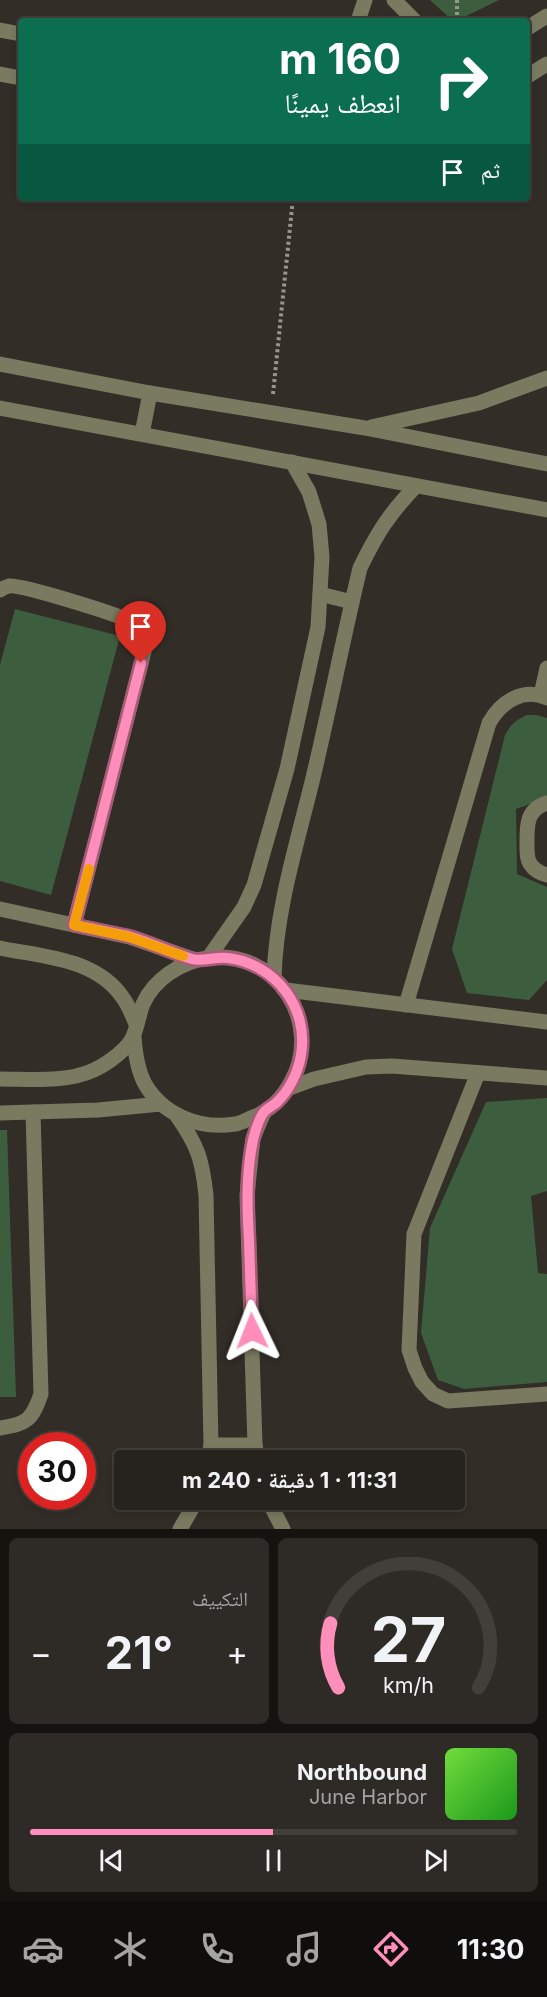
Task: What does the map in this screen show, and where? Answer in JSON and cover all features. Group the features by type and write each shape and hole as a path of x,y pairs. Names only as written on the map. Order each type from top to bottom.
{"street":[{"path":"359,18 365,0"},
{"path":"394,0 412,18"},
{"path":"530,27 547,16"},
{"path":"0,30 18,33"},
{"path":"530,75 547,64"},
{"path":"0,74 18,77"},
{"path":"0,364 150,393 365,428 547,464"},
{"path":"365,428 479,403 547,378"},
{"path":"142,434 150,393"},
{"path":"0,408 547,510"},
{"path":"202,959 244,907 254,885 287,769 318,627 322,557 319,524 309,492 292,462"},
{"path":"274,978 275,949 284,894 360,568 374,538 393,510 416,486"},
{"path":"0,590 10,586 29,589 131,622 141,633 145,648 74,925"},
{"path":"320,594 352,602"},
{"path":"406,1005 489,723 495,712 505,702 529,694 544,697 547,668"},
{"path":"547,803 536,809 527,823 527,859 538,872 547,875"},
{"path":"0,909 129,937 202,959"},
{"path":"0,948 76,963 94,971 110,984 124,999 135,1030 136,1061 145,1084 160,1104 177,1116 206,1125 236,1124 264,1112 277,1102 296,1074 303,1039 295,1005 286,990 274,978 260,967 243,961 226,957 202,959 175,969 157,983 144,1001 135,1030 113,1059 93,1071 71,1077 0,1079"},
{"path":"286,990 547,1022"},
{"path":"287,1089 314,1079 366,1067 392,1066 547,1078"},
{"path":"478,1072 414,1234 410,1350 422,1382 434,1394 448,1401 547,1394"},
{"path":"0,1113 98,1110 160,1104"},
{"path":"0,1428 20,1425 35,1412 41,1394 33,1112"},
{"path":"256,1450 247,1195 253,1138 264,1112"},
{"path":"177,1116 194,1140 203,1167 205,1186 210,1450"},
{"path":"211,1445 255,1445"},
{"path":"180,1529 191,1510"},
{"path":"273,1510 283,1529"}],"path":[{"path":"457,0 457,18"},
{"path":"271,414 293,201"}],"green space":[{"path":"430,0 499,0 462,18 450,18"},
{"path":"15,609 120,636 51,895 0,881 0,665"},
{"path":"527,715 547,718 547,798 516,809 517,874 547,887 547,980 529,1000 467,993 452,949 505,735 514,723"},
{"path":"547,1098 547,1191 531,1196 538,1273 547,1274 547,1382 464,1389 438,1380 421,1333 430,1228 486,1102"},
{"path":"0,1130 7,1130 16,1397 0,1397"}],"slow traffic":[{"path":"89,869 74,925 129,937 183,956"}],"route":[{"path":"141,663 74,925 129,937 196,960 226,957 260,967 286,990 295,1005 303,1039 301,1057 296,1074 287,1089 277,1102 264,1112 253,1138 249,1166 247,1195 252,1331"}]}
